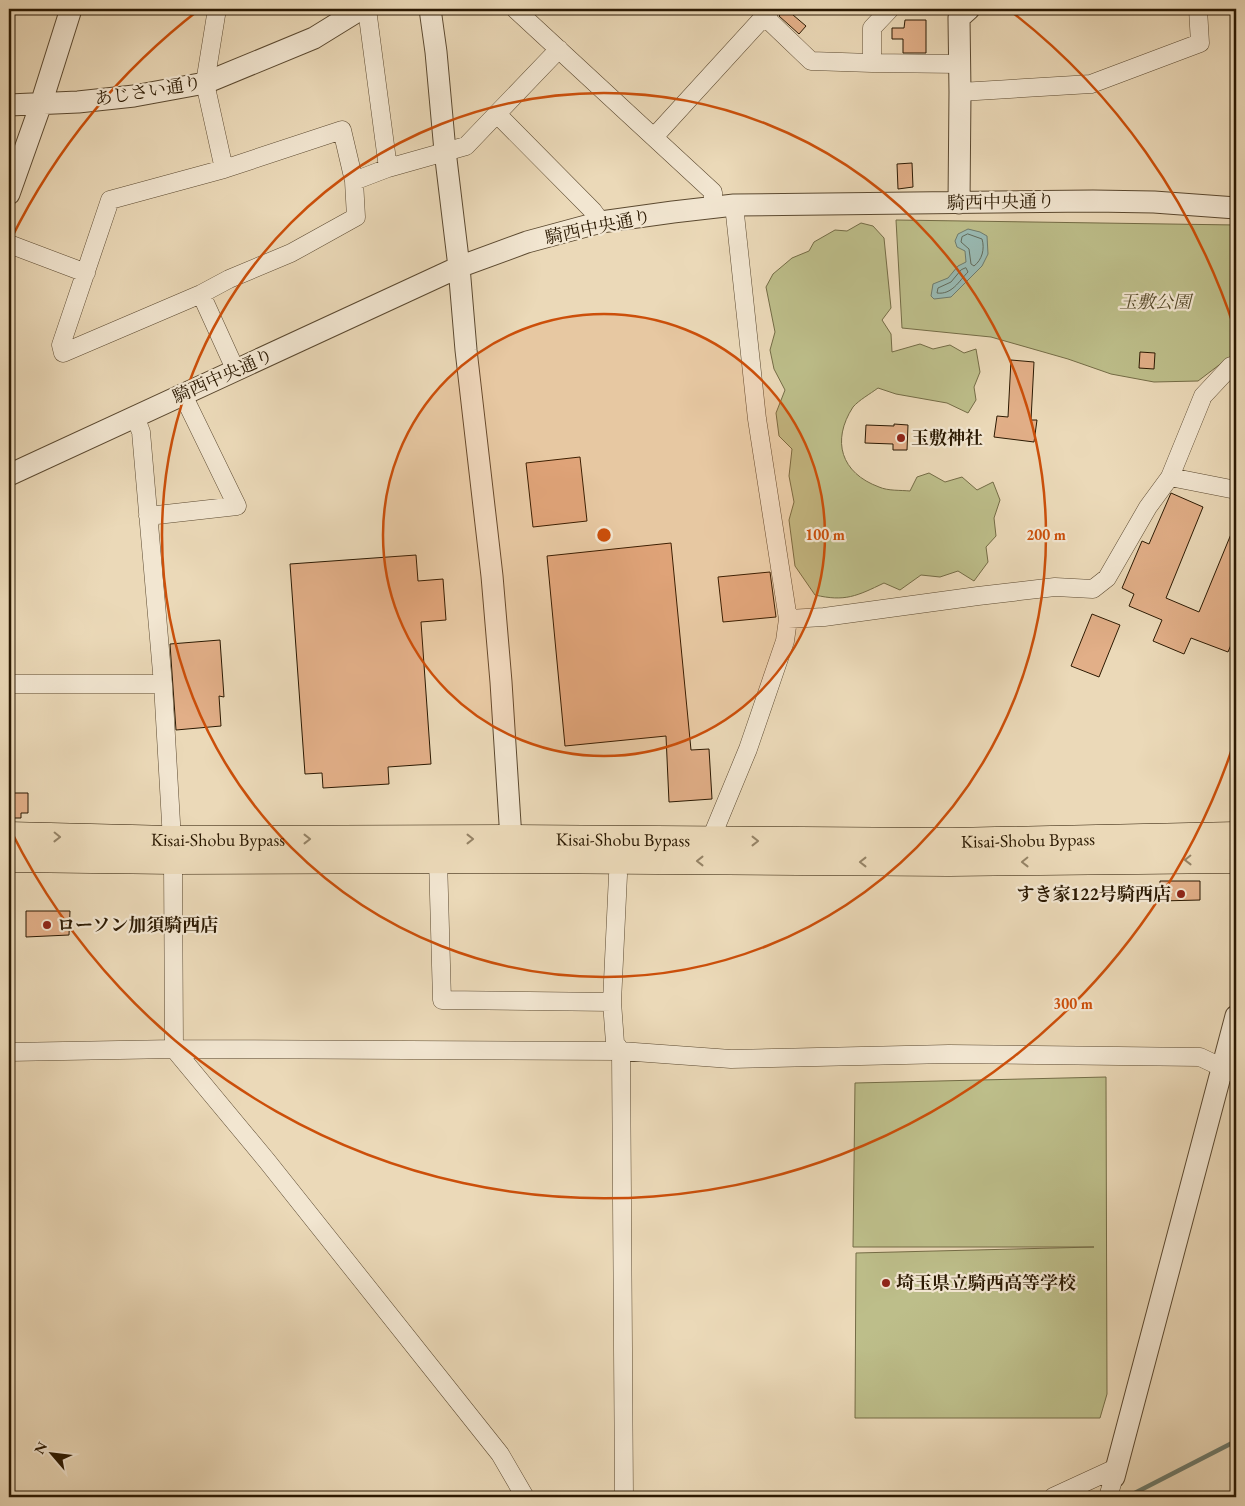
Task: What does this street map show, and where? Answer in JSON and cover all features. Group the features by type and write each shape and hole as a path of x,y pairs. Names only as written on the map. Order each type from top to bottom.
{"highway":[{"name":"Kisai-Shobu Bypass","path":"9,836 173,850 438,859 511,849 710,841 952,842 1236,836"},
{"name":"Kisai-Shobu Bypass","path":"9,858 173,850 511,849 949,862 1236,859"}],"street":[{"path":"9,194 41,104 71,9"},
{"path":"217,9 205,84 224,169"},
{"name":"あじさい通り","path":"9,105 134,96 205,84 314,38 361,9"},
{"path":"367,9 388,168"},
{"path":"430,9 436,52 444,151 459,267 466,350 492,576 501,682 511,849"},
{"path":"515,9 654,137 712,192 724,206 788,619 785,641 748,749 710,841"},
{"path":"872,63 872,28 890,9"},
{"path":"959,203 959,18 969,9"},
{"path":"960,92 1091,84 1200,43 1198,9"},
{"path":"654,137 768,12 811,61 960,64"},
{"path":"354,181 388,168 466,146 559,49"},
{"path":"497,114 593,211 601,222"},
{"path":"342,130 354,181 356,217 291,253 63,353 60,345 110,200 224,169 342,130"},
{"name":"騎西中央通り","path":"9,475 459,267 528,242 601,222 724,206 1093,201 1154,202 1236,208"},
{"path":"9,244 86,272"},
{"path":"201,294 236,371"},
{"path":"788,619 824,618 1055,587 1093,589 1107,578 1148,507 1170,477 1203,396 1231,366 1236,365"},
{"path":"148,516 237,506 183,395"},
{"path":"135,416 141,432 162,684 173,850 174,1049 267,1161 500,1454 526,1497"},
{"path":"1170,477 1236,490"},
{"path":"9,684 162,684"},
{"path":"438,859 442,1000 612,1002"},
{"path":"618,875 612,1002 615,1043 621,1051 624,1497"},
{"path":"1108,1497 1229,1070 1236,1016"},
{"path":"9,1052 174,1049 621,1051 731,1059 949,1054 1200,1056 1229,1070"},
{"path":"1053,1497 1115,1472"}],"green space":[{"name":"玉敷公園","path":"896,220 1236,225 1236,357 1227,359 1198,381 1154,382 1111,374 1068,359 991,337 902,328"},
{"path":"861,223 873,226 884,238 891,308 882,320 891,334 892,352 920,344 933,349 950,345 964,353 976,349 980,372 974,387 976,400 968,413 947,403 896,394 878,388 865,397 853,407 842,432 842,444 848,464 866,481 890,490 910,491 917,477 929,473 945,482 962,477 977,490 993,482 1000,500 994,518 996,536 986,547 988,562 974,581 958,571 940,577 921,575 900,590 884,583 858,594 835,598 815,595 795,566 789,520 794,502 789,476 792,449 779,436 776,413 785,390 774,369 770,350 775,332 766,287 773,274 792,258 809,251 814,242 835,230 847,231"},
{"path":"1106,1077 1107,1394 1100,1418 855,1418 856,1253 1094,1247 853,1247 855,1083"}],"water":[{"path":"968,229 987,236 988,254 982,266 951,297 934,299 931,296 933,284 948,278 958,266 966,262 965,251 957,247 955,241 958,234"}],"building":[{"path":"786,9 806,26 799,34 779,16"},
{"path":"905,20 926,20 926,53 903,53 903,39 892,39 892,28 904,28"},
{"path":"912,163 913,187 898,189 897,164"},
{"path":"1140,352 1155,353 1154,369 1139,368"},
{"path":"1011,360 1034,362 1031,420 1037,420 1034,442 994,437 997,416 1008,417"},
{"path":"894,424 908,425 907,450 893,450 893,444 865,443 866,425 894,426"},
{"path":"580,457 587,521 533,527 526,463"},
{"path":"1171,493 1203,507 1166,598 1199,612 1236,522 1236,633 1228,652 1191,638 1184,654 1153,641 1162,620 1129,606 1134,594 1122,588 1142,541 1149,544"},
{"path":"671,543 691,750 709,749 712,799 669,802 666,736 565,746 547,556"},
{"path":"416,555 418,581 443,579 446,620 421,622 431,764 388,767 389,784 323,788 322,773 305,774 290,564"},
{"path":"770,572 776,617 723,622 718,577"},
{"path":"1092,614 1120,625 1099,677 1071,666"},
{"path":"220,640 224,697 219,696 221,726 176,730 170,644"},
{"path":"9,793 28,793 28,813 21,813 21,818 9,818"},
{"path":"1160,881 1200,881 1200,900 1160,901"},
{"path":"26,911 70,911 69,935 26,937"}],"waterway":[{"path":"1127,1497 1236,1441"}],"place":[{"name":"玉敷神社","path":"901,438"},
{"name":"すき家122号騎西店","path":"1181,894"},
{"name":"ローソン加須騎西店","path":"47,925"},
{"name":"埼玉県立騎西高等学校","path":"886,1283"}]}
